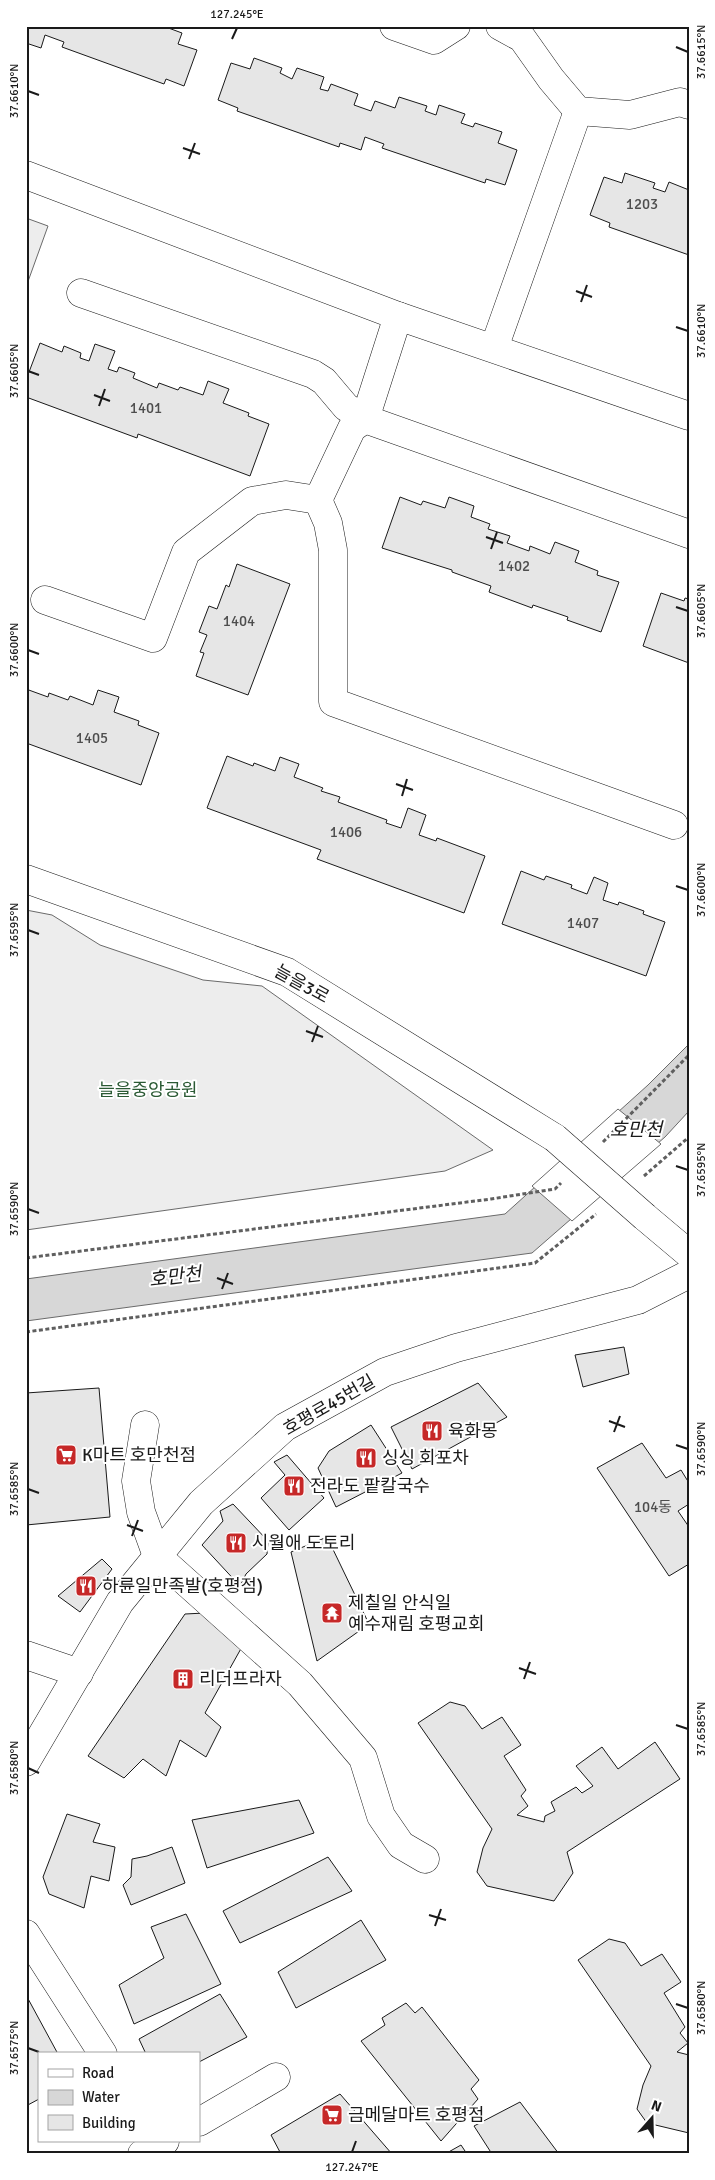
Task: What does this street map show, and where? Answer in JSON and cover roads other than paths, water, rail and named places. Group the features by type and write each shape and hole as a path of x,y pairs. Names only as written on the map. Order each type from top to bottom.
{"street":[{"path":"394,26 434,40 456,26"},
{"path":"500,26 522,38 551,79 578,111 630,115 680,102 689,105"},
{"path":"494,348 578,111"},
{"path":"26,175 398,316 689,416"},
{"path":"81,293 313,374 324,381 346,407 365,420 689,534"},
{"path":"398,316 365,420 352,428 318,500 328,523 333,550 333,702 674,825"},
{"path":"46,600 153,638 186,552 252,501 286,495 318,500"},
{"name":"늘을3로","path":"26,879 287,972 555,1138 689,1254"},
{"name":"호평로45번길","path":"26,1762 120,1602 201,1503 285,1427 385,1372 456,1348 638,1300 689,1274"},
{"path":"145,1425 136,1481 141,1512 157,1556 300,1684 363,1758 381,1816 401,1845 425,1859"},
{"path":"26,1656 79,1673"},
{"path":"26,1934 102,2052"},
{"path":"200,2121 276,2077"}],"water":[{"name":"호만천","path":"689,1044 689,1111 665,1137 532,1253 26,1321 26,1279 505,1214 648,1085"}],"place":[{"name":"육화몽","path":"432,1431"},
{"name":"K마트 호만천점","path":"66,1455"},
{"name":"싱싱 회포차","path":"366,1458"},
{"name":"전라도 팥칼국수","path":"294,1486"},
{"name":"시월애 도토리","path":"236,1543"},
{"name":"하륜일만족발(호평점)","path":"86,1586"},
{"name":"제칠일 안식일 예수재림 호평교회","path":"332,1613"},
{"name":"리더프라자","path":"183,1679"},
{"name":"금메달마트 호평점","path":"332,2115"}],"park label":[{"name":"늘을중앙공원","path":"148,1090"}]}
